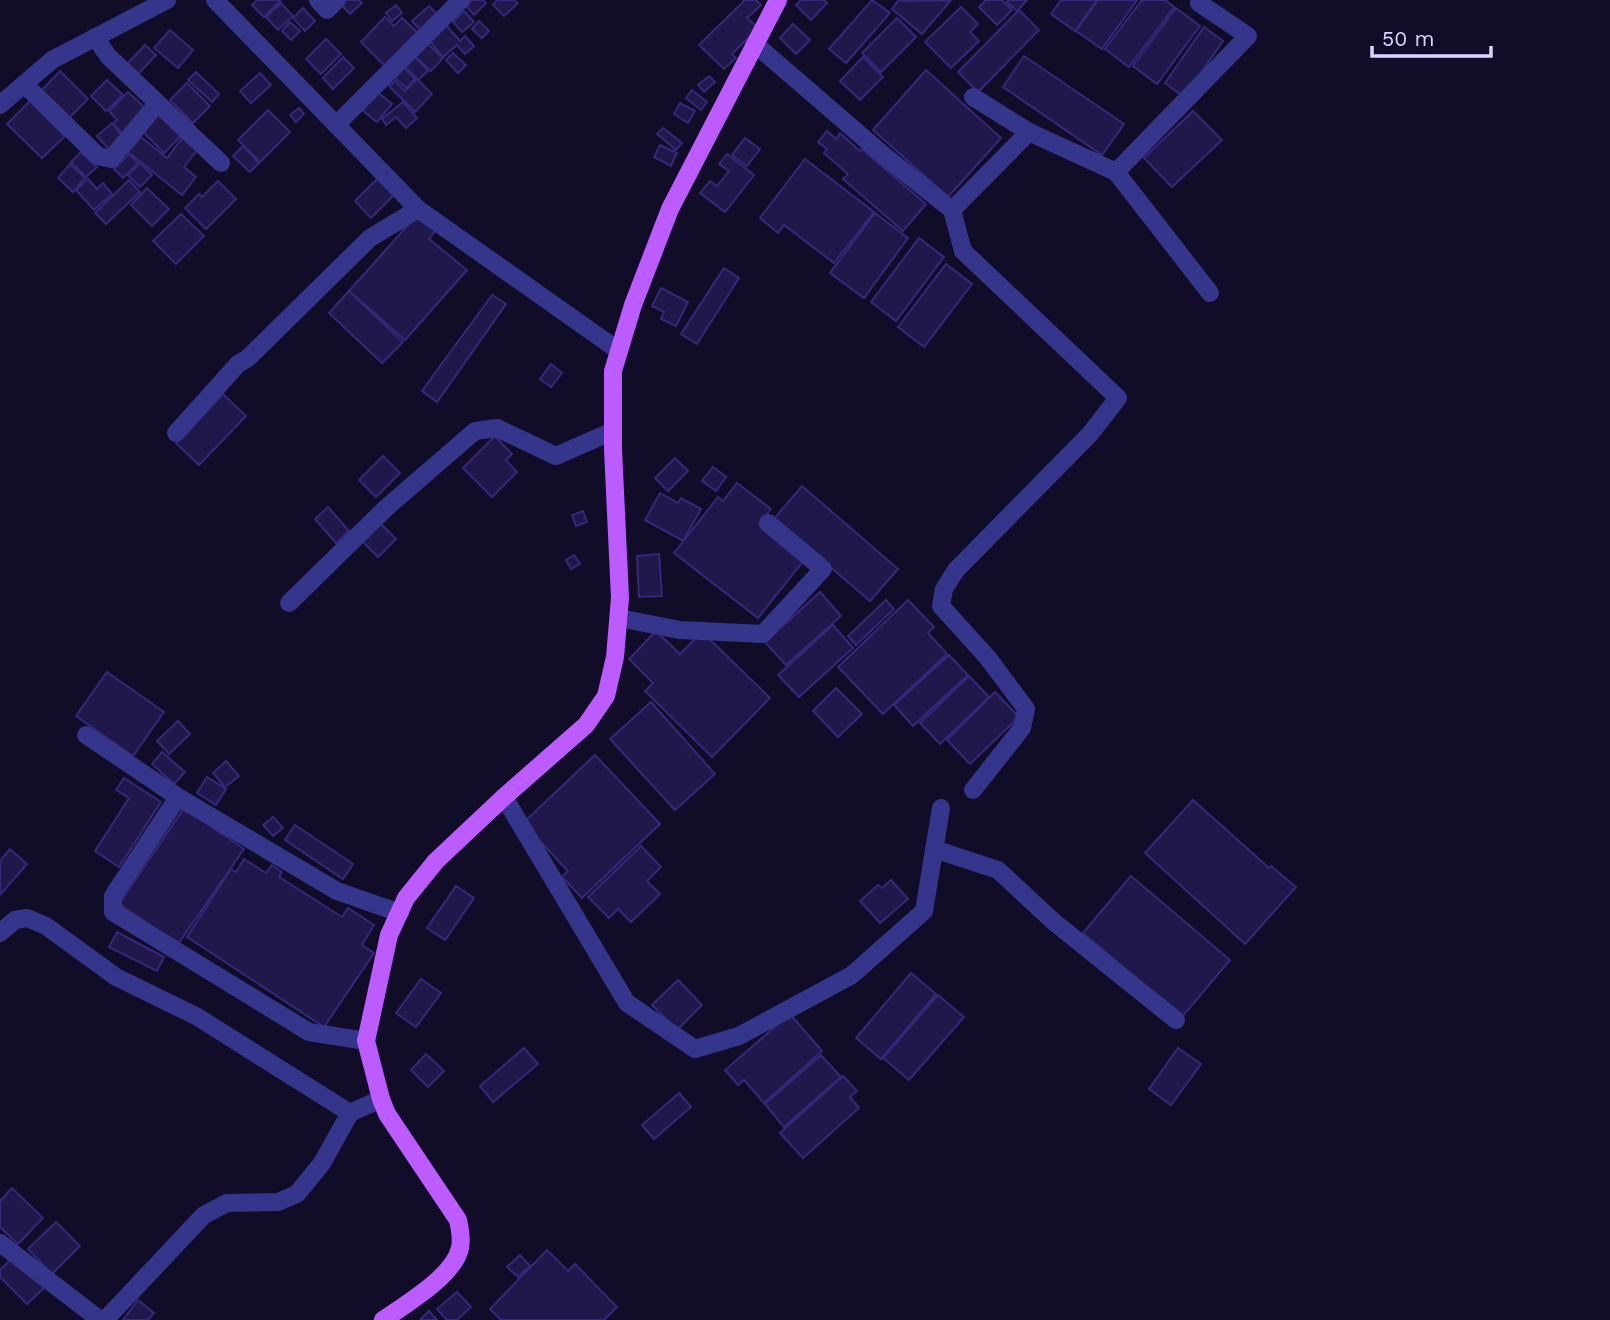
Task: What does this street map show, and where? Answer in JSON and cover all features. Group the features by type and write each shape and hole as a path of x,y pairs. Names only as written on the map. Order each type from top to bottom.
{"main road":[{"path":"383,1320 444,1274 460,1249 461,1233 458,1220 387,1114 366,1041 389,935 406,898 436,861 586,725 606,696 615,657 619,618 613,371 633,305 670,209 778,0"}],"street":[{"path":"0,105 52,60 167,0"},
{"path":"215,0 418,209 619,351"},
{"path":"318,0 327,10 337,0"},
{"path":"336,125 461,0"},
{"path":"1116,172 1248,36 1199,3"},
{"path":"95,37 108,55 221,163"},
{"path":"755,44 887,158 952,210 963,251 1118,398 1090,434 956,570 944,589 941,606 988,658 1026,709 1022,728 973,790"},
{"path":"24,85 98,156 110,159 157,104"},
{"path":"972,97 1029,132 1116,172 1210,293"},
{"path":"952,210 1029,132"},
{"path":"176,433 238,364 248,358 370,238 418,209"},
{"path":"289,603 386,508 475,431 497,428 556,456 613,431"},
{"path":"619,618 680,630 763,635 823,569 768,523"},
{"path":"86,735 178,797 337,891 400,913"},
{"path":"178,797 113,895 113,912 309,1032 366,1041"},
{"path":"504,797 627,1003 695,1049 739,1036 852,975 924,911 941,808"},
{"path":"934,849 998,870 1054,922 1176,1020"},
{"path":"0,933 15,920 27,918 46,926 116,976 197,1016 350,1113"},
{"path":"0,1243 103,1320 204,1214 227,1203 278,1202 298,1194 322,1163 350,1113 381,1099"}],"building":[{"path":"257,0 281,0 264,17 252,5"},
{"path":"343,0 359,0 362,3 350,14 340,3"},
{"path":"472,0 483,0 486,3 474,15 466,6"},
{"path":"497,0 514,0 518,3 504,16 493,5"},
{"path":"745,0 756,0 761,5 747,18 758,28 732,54 736,58 724,69 699,45"},
{"path":"801,0 824,0 827,3 811,20 796,5"},
{"path":"872,0 890,13 846,63 829,49"},
{"path":"899,0 951,0 922,34 892,9"},
{"path":"986,0 1002,0 1012,10 997,25 979,7"},
{"path":"1027,0 1017,11 1007,2"},
{"path":"1061,0 1097,0 1075,31 1051,14"},
{"path":"1098,0 1137,0 1102,49 1076,31"},
{"path":"1142,0 1165,0 1174,7 1129,67 1105,49"},
{"path":"281,3 293,16 278,30 266,17"},
{"path":"396,5 402,13 392,21 386,13"},
{"path":"429,6 440,17 423,33 412,21"},
{"path":"961,7 978,24 970,32 979,41 951,68 925,42"},
{"path":"303,8 315,21 305,31 293,18"},
{"path":"1176,8 1200,26 1157,84 1133,66"},
{"path":"1019,10 1039,30 978,92 958,72"},
{"path":"464,11 474,22 462,32 453,22"},
{"path":"385,17 394,26 402,18 420,35 387,68 361,42"},
{"path":"897,18 916,37 881,72 862,53"},
{"path":"479,21 489,31 482,38 472,29"},
{"path":"290,22 300,31 291,40 282,31"},
{"path":"793,24 810,40 796,54 780,38"},
{"path":"446,25 460,41 465,36 474,46 465,54 457,45 443,57 429,40"},
{"path":"1204,27 1223,41 1184,97 1165,83"},
{"path":"170,30 193,50 178,68 154,48"},
{"path":"326,39 341,54 321,74 306,59"},
{"path":"427,43 443,58 431,71 415,56"},
{"path":"145,45 156,55 136,76 125,66"},
{"path":"453,53 466,65 458,73 446,60"},
{"path":"413,55 428,71 418,80 404,65"},
{"path":"1024,56 1124,124 1102,155 1003,87"},
{"path":"343,57 354,68 333,89 323,78"},
{"path":"863,57 883,77 860,100 840,81"},
{"path":"404,68 415,79 406,88 395,78"},
{"path":"926,70 1001,138 948,197 873,130"},
{"path":"60,71 88,99 67,120 39,93"},
{"path":"196,72 219,94 212,102 188,80"},
{"path":"260,73 271,85 251,103 240,91"},
{"path":"709,76 715,82 704,92 698,85"},
{"path":"417,79 432,94 415,112 389,86 395,81 405,91"},
{"path":"107,80 123,95 106,111 91,96"},
{"path":"187,83 210,106 193,123 170,100"},
{"path":"692,90 707,102 701,110 686,98"},
{"path":"376,91 392,104 377,122 361,109"},
{"path":"128,92 146,109 122,133 113,124 117,120 109,111"},
{"path":"30,101 65,136 42,158 7,124"},
{"path":"403,102 417,118 406,128 396,117 386,125 382,119"},
{"path":"680,103 695,111 688,123 674,114"},
{"path":"299,108 304,114 296,122 290,115"},
{"path":"268,110 290,132 260,162 238,140"},
{"path":"1193,111 1222,140 1172,187 1144,158"},
{"path":"157,113 181,136 164,153 141,130"},
{"path":"112,123 123,137 109,149 97,136"},
{"path":"663,128 682,143 676,150 657,134"},
{"path":"827,131 836,139 840,133 860,151 862,149 926,204 903,231 843,179 848,174 824,153 827,149 818,142"},
{"path":"141,137 167,158 183,137 198,149 184,167 196,177 182,195 128,152"},
{"path":"745,138 760,149 747,166 732,155"},
{"path":"660,145 677,153 671,166 654,157"},
{"path":"243,146 259,163 250,172 233,156"},
{"path":"81,152 97,167 86,177 71,162"},
{"path":"129,154 138,163 123,178 114,169"},
{"path":"727,154 754,175 725,212 700,193 710,181 717,186 729,171 719,164"},
{"path":"805,159 874,212 834,263 784,225 778,233 760,218"},
{"path":"140,163 152,175 140,187 128,175"},
{"path":"70,164 85,178 73,192 58,178"},
{"path":"378,178 394,195 371,218 355,201"},
{"path":"88,179 97,189 103,183 112,194 94,210 76,190"},
{"path":"129,180 140,192 106,224 95,213"},
{"path":"218,181 236,199 206,229 185,208 199,194 202,197"},
{"path":"147,188 169,209 152,226 131,205"},
{"path":"875,213 908,238 864,298 830,273"},
{"path":"181,214 204,236 176,264 153,241"},
{"path":"417,215 435,231 429,239 467,270 405,340 349,291"},
{"path":"919,238 944,257 896,321 871,302"},
{"path":"946,264 972,284 924,347 898,327"},
{"path":"724,268 739,278 697,344 681,334"},
{"path":"661,288 688,302 676,326 661,319 664,312 652,306"},
{"path":"349,291 403,342 382,363 329,313"},
{"path":"492,295 506,304 437,402 422,391"},
{"path":"551,364 562,373 551,387 540,379"},
{"path":"223,394 246,416 199,465 176,443"},
{"path":"495,436 512,454 506,460 517,472 492,497 463,468"},
{"path":"383,456 400,473 376,497 359,480"},
{"path":"675,458 688,471 668,491 655,478"},
{"path":"713,467 726,477 716,491 702,481"},
{"path":"737,483 771,509 759,524 805,559 758,618 674,553 718,497 723,501"},
{"path":"802,486 898,569 870,601 774,519"},
{"path":"660,493 678,503 681,498 701,509 683,541 645,520"},
{"path":"328,507 349,531 336,543 315,519"},
{"path":"583,511 587,522 576,526 572,515"},
{"path":"380,523 396,539 378,557 361,540"},
{"path":"659,554 662,596 639,597 637,556"},
{"path":"574,555 580,564 571,569 566,560"},
{"path":"820,592 841,616 786,665 765,642"},
{"path":"886,600 894,609 856,645 848,636"},
{"path":"908,600 934,627 928,633 947,654 883,714 838,667"},
{"path":"833,625 853,648 799,697 778,675"},
{"path":"656,631 680,654 702,632 770,698 712,757 645,691 653,683 629,659"},
{"path":"949,655 968,675 913,726 894,705"},
{"path":"107,672 164,712 133,756 76,716"},
{"path":"969,676 989,697 940,744 920,723"},
{"path":"836,688 862,714 838,737 813,711"},
{"path":"995,692 1019,717 970,764 947,740"},
{"path":"651,702 715,774 675,810 610,739"},
{"path":"178,721 190,734 169,754 157,741"},
{"path":"162,752 185,772 174,784 152,764"},
{"path":"595,755 660,824 582,898 562,877 568,871 523,823"},
{"path":"226,761 239,776 225,787 213,773"},
{"path":"207,777 226,789 216,805 197,793"},
{"path":"124,778 161,802 119,867 95,851 129,798 116,790"},
{"path":"1193,800 1269,868 1271,866 1296,887 1245,944 1145,853"},
{"path":"184,808 244,849 178,944 119,904"},
{"path":"273,817 283,828 273,836 263,825"},
{"path":"295,825 353,864 343,879 285,840"},
{"path":"641,846 661,867 647,881 660,894 631,922 618,909 609,918 588,897"},
{"path":"10,849 27,864 0,895 0,861"},
{"path":"244,859 266,873 272,865 282,872 279,877 342,917 348,908 374,925 362,945 374,953 324,1027 187,937 231,869 236,872"},
{"path":"1131,876 1230,960 1182,1017 1083,933"},
{"path":"891,880 908,899 880,923 860,901 878,885 882,888"},
{"path":"456,886 474,898 445,940 427,928"},
{"path":"117,932 164,957 157,971 109,947"},
{"path":"911,973 936,994 881,1059 856,1038"},
{"path":"421,979 441,993 416,1027 396,1013"},
{"path":"678,980 702,1005 677,1030 652,1005"},
{"path":"938,995 964,1017 909,1080 883,1058"},
{"path":"790,1014 822,1051 764,1103 744,1080 738,1085 725,1070"},
{"path":"524,1048 538,1064 493,1102 480,1086"},
{"path":"1178,1048 1201,1064 1171,1105 1149,1089"},
{"path":"426,1054 444,1071 428,1087 411,1070"},
{"path":"821,1055 841,1077 784,1127 765,1104"},
{"path":"843,1076 857,1091 850,1097 859,1108 803,1158 780,1133"},
{"path":"679,1093 691,1107 654,1139 642,1125"},
{"path":"12,1188 43,1218 18,1244 0,1227 0,1201"},
{"path":"56,1222 80,1246 52,1274 28,1249"},
{"path":"547,1250 568,1271 575,1264 617,1307 604,1320 501,1320 490,1309"},
{"path":"520,1255 530,1266 518,1277 507,1267"},
{"path":"14,1256 45,1287 27,1304 0,1277 0,1270"},
{"path":"457,1292 471,1307 457,1320 447,1320 437,1309"},
{"path":"138,1300 154,1313 148,1320 123,1320"},
{"path":"429,1311 437,1320 420,1320"}]}
